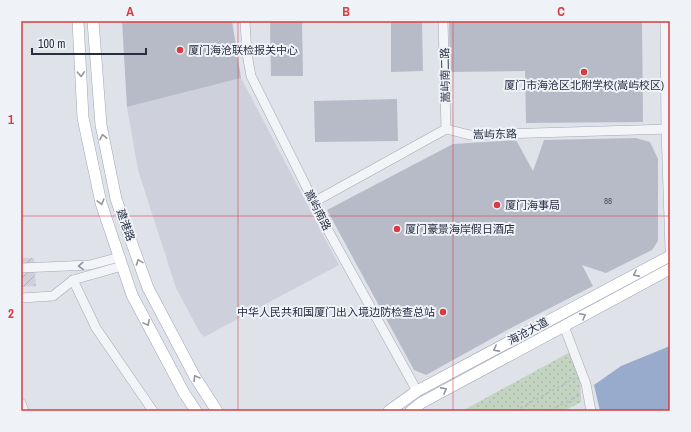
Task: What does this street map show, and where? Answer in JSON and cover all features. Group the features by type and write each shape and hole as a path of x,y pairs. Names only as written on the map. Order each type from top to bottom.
{"main road":[{"name":"建港路","path":"78,21 83,118 101,203 132,295 193,410"},
{"name":"建港路","path":"93,21 101,125 116,199 148,288 195,377 217,411"},
{"name":"海沧大道","path":"389,411 417,391 670,256"},
{"name":"海沧大道","path":"411,411 421,403 670,269"}],"street":[{"name":"嵩屿南路","path":"245,21 247,54 251,76 314,202 417,391"},
{"name":"嵩屿南二路","path":"443,21 446,129"},
{"path":"665,21 670,250"},
{"path":"314,202 446,129"},
{"name":"嵩屿东路","path":"446,129 470,135 668,129"},
{"path":"21,268 121,262"},
{"path":"23,298 53,296 73,280 121,262"},
{"path":"73,280 96,328 153,411"},
{"path":"564,326 582,374 592,411"},
{"path":"21,402 24,411"}],"path":[{"path":"515,411 582,374"},
{"path":"550,411 586,391"}],"shaded area":[{"path":"241,78 339,265 204,337 199,331 176,288 138,170 127,107"},
{"path":"21,258 34,258 36,286 21,287"}],"green space":[{"path":"572,351 580,373 581,402 564,411 462,411"}],"water":[{"path":"670,346 670,411 600,411 594,385 621,366"}],"building":[{"name":"厦门海沧联检报关中心","path":"122,21 232,21 241,78 127,107"},
{"path":"270,21 302,21 303,76 271,76"},
{"path":"391,21 422,21 423,71 391,72"},
{"name":"厦门市海沧区北附学校(嵩屿校区)","path":"449,21 642,21 643,122 526,123 525,71 450,72"},
{"path":"397,99 398,141 315,142 314,101"},
{"path":"636,138 650,142 658,159 658,241 652,250 606,273 582,265 593,286 511,328 426,375 414,370 327,210 453,144 516,140 533,171 544,140"}],"place":[{"name":"厦门海沧联检报关中心","path":"180,50"},
{"name":"厦门市海沧区北附学校(嵩屿校区)","path":"584,72"},
{"name":"厦门海事局","path":"497,205"},
{"name":"厦门豪景海岸假日酒店","path":"397,229"},
{"name":"中华人民共和国厦门出入境边防检查总站","path":"443,312"}]}
